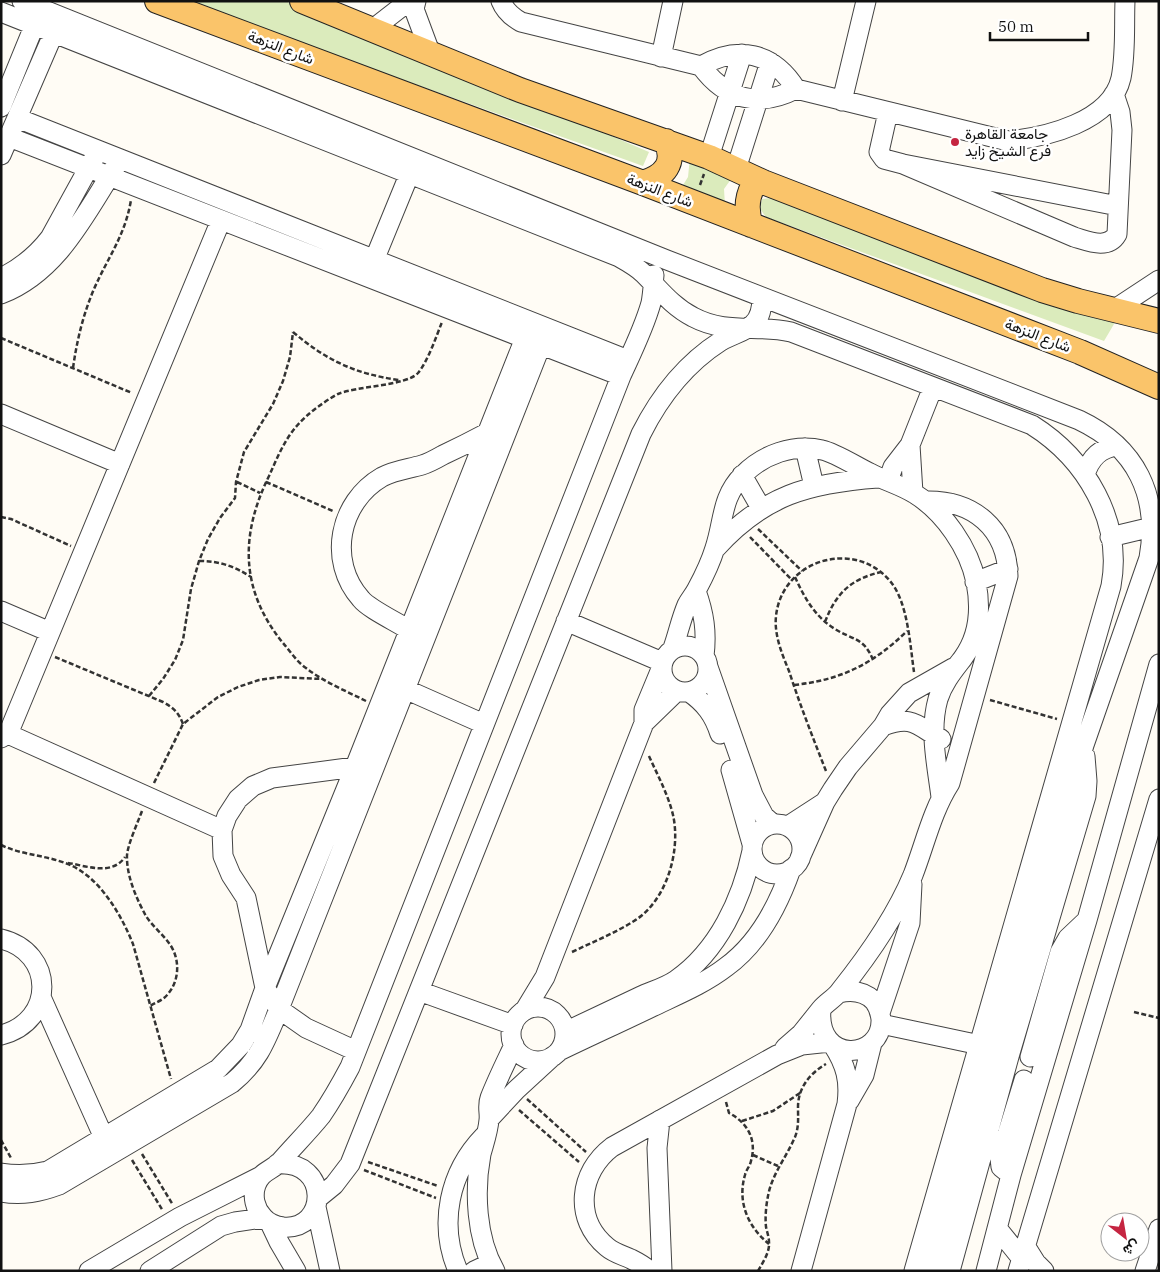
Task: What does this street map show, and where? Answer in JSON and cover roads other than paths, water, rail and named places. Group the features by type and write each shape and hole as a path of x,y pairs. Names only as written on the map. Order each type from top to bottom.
{"main road":[{"name":"شارع النزهة","path":"157,1 643,183 1080,352 1159,387"},
{"path":"302,1 337,8 373,29 520,90 709,157 763,182 1042,290 1159,321"},
{"path":"643,183 656,179 665,170 671,158 666,141"},
{"path":"751,225 747,214 747,202 753,186 763,182"}],"street":[{"path":"22,1 38,17"},
{"path":"373,29 409,1"},
{"path":"416,1 414,9 430,52"},
{"path":"661,56 673,1"},
{"path":"842,101 866,1"},
{"path":"701,66 709,77 730,93 739,96 758,100 778,97 796,89 1008,141 1030,138 1053,133 1097,113 1114,94 1121,79 1123,64 1125,1"},
{"path":"497,4 521,22 701,66 721,57 742,54 752,55 770,62 780,69 790,78 796,89"},
{"path":"1,12 38,17 409,175 619,257 632,264 666,298 694,318 726,328 743,330 775,328 791,332 1032,425 1062,447 1085,475 1098,498 1110,537 1113,561 1111,586 914,1271"},
{"path":"1,107 38,17"},
{"path":"1,155 57,25"},
{"path":"57,25 1079,420 1106,435 1128,457 1144,483 1150,505 1152,528 1149,558 1084,745 933,1271"},
{"path":"709,157 742,54"},
{"path":"736,169 770,62"},
{"path":"903,164 1074,237 1108,243 1114,240 1117,234 1122,130 1120,112 1114,94"},
{"path":"888,112 880,154 884,159 1118,206"},
{"path":"17,118 374,258 625,368"},
{"path":"9,137 533,342 625,368"},
{"path":"1,278 41,250 50,238 98,150"},
{"path":"1,294 21,286 37,274 65,246 120,159"},
{"path":"374,258 409,175"},
{"path":"221,220 42,652 5,736 222,830"},
{"path":"296,1271 267,1221 258,1210 254,1193 256,1184 267,1170 278,1164 320,1117 337,1093 356,1051 646,318 654,285 654,273 667,260"},
{"path":"1114,309 1159,280"},
{"path":"150,1271 222,1226 235,1222 267,1221 288,1227 297,1226 311,1215 317,1203 334,1185 351,1160 641,434 652,412 666,391 694,361 721,341 752,325 759,317 762,297"},
{"path":"1,1173 19,1176 34,1175 118,1145 176,1095 218,1069 241,1045 250,1030 265,988 487,433 533,342"},
{"path":"1,1192 27,1194 44,1191 59,1185 118,1145 232,1083 245,1072 260,1052 279,1009 405,689 533,342"},
{"path":"1137,377 1159,398"},
{"path":"715,548 749,517 778,499 814,486 837,482 883,479 910,445 933,387"},
{"path":"1,414 120,464"},
{"path":"409,630 362,601 353,590 342,562 342,539 347,517 361,494 383,477 396,471 423,465 487,433"},
{"path":"910,445 920,497 945,522 967,556 976,582 979,608 975,634 962,658 945,682 938,698 934,716 933,733 941,797"},
{"path":"1085,475 1092,458 1108,447 1117,446"},
{"path":"805,448 814,486"},
{"path":"487,1268 480,1220 478,1177 488,1126 490,1099 514,1045 513,1025 525,1010 548,970 642,729 644,710 688,604 696,591 715,548 726,499 742,475 753,466 771,456 805,448 824,450 920,497 954,503 978,515 988,523 1002,544 1008,576 950,783 941,797 913,876 879,936 838,993 830,999 801,1034 776,1056"},
{"path":"742,475 749,517"},
{"path":"953,533 978,515"},
{"path":"1110,537 1152,528"},
{"path":"976,582 1008,569"},
{"path":"642,729 683,692 694,690 704,683 706,678 705,623 696,591"},
{"path":"1,611 50,632"},
{"path":"566,622 665,660"},
{"path":"665,660 666,683 699,700 708,709 729,744 752,795 764,816 798,836 802,851 795,864 784,873 770,873 757,865 729,744 706,661 696,648 684,645 665,660"},
{"path":"986,1271 1038,1059 1087,920 1159,664"},
{"path":"565,1032 727,967 754,939 776,906 829,795 859,753 899,703 917,688 954,667 962,668 969,672 974,679 976,691"},
{"path":"405,689 484,724"},
{"path":"882,726 904,721 914,723 944,740 962,739"},
{"path":"950,1271 1010,1053 1086,796 1088,781 1084,745"},
{"path":"355,767 272,778 253,786 238,799 227,816 222,830 223,856 231,875 246,898 265,988 279,1009 306,1028 356,1051"},
{"path":"514,1045 524,1056 539,1060 556,1053 679,987 725,925 746,877 752,847 760,831 780,825 829,795"},
{"path":"1022,1259 1159,799"},
{"path":"847,1104 864,1075 872,1043 878,1034 910,923 913,876"},
{"path":"1,938 18,944 31,955 41,975 42,986 41,998 31,1018 13,1031 1,1034"},
{"path":"548,970 553,1011"},
{"path":"838,993 849,990 869,996 876,1004 881,1019"},
{"path":"418,991 513,1025"},
{"path":"41,998 118,1145"},
{"path":"458,1271 451,1251 448,1224 450,1197 461,1166 512,1094 556,1053 562,1045 565,1032 563,1024 553,1011 542,1007 525,1010"},
{"path":"801,1271 847,1104 849,1089 847,1073 835,1049 821,1028 821,1009"},
{"path":"881,1019 980,1045"},
{"path":"650,1271 607,1247 597,1237 590,1225 585,1212 585,1185 593,1167 603,1154 621,1142 776,1056 802,1045 853,1051 872,1043"},
{"path":"1010,1053 1038,1059"},
{"path":"1004,1075 1032,1082"},
{"path":"660,1120 657,1139 662,1271"},
{"path":"621,1142 642,1144 658,1158"},
{"path":"278,1164 302,1168 309,1173 314,1181 317,1189 317,1203 330,1271"},
{"path":"89,1271 175,1220 261,1176"},
{"path":"448,1224 480,1220"},
{"path":"997,1228 1022,1259 1036,1263 1044,1271"},
{"path":"1151,1264 1159,1229"},
{"path":"631,1259 661,1242"}],"place":[{"name":"جامعة القاهرة فرع الشيخ زايد","path":"955,142"}]}
